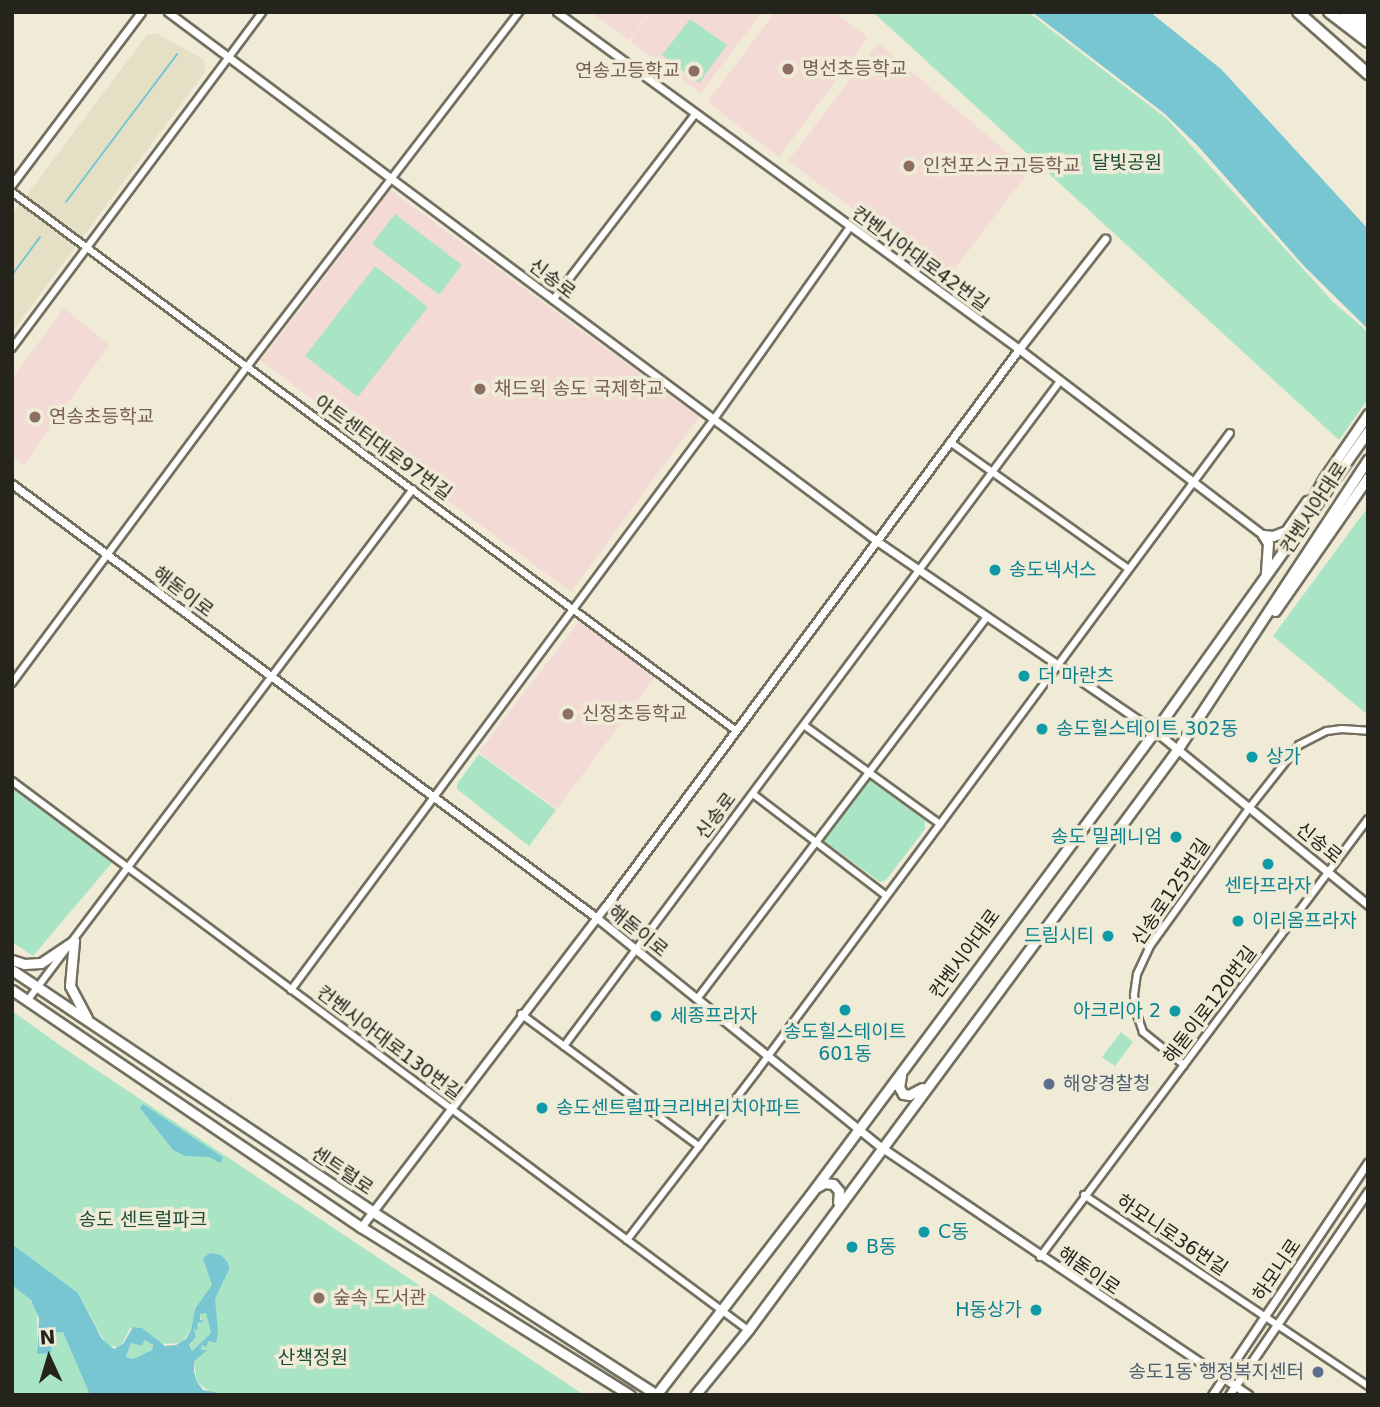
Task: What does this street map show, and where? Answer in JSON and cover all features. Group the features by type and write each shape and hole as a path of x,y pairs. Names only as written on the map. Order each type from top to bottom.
{"main road":[{"path":"1298,12 1368,74"},
{"path":"1329,12 1368,42"},
{"path":"1345,12 1368,33"},
{"path":"1359,12 1368,20"},
{"name":"컨벤시아대로","path":"657,1395 810,1195 1155,731 1297,531 1349,450 1368,414"},
{"name":"컨벤시아대로","path":"1297,531 1324,478 1368,431"},
{"name":"컨벤시아대로","path":"695,1395 748,1330 1177,750 1367,460"},
{"name":"컨벤시아대로","path":"1245,647 1263,628 1368,477"},
{"path":"1265,577 1268,554 1263,535 1273,536 1286,531 1324,478"},
{"path":"12,960 24,964 41,963 74,941"},
{"path":"74,941 70,986 78,1005 92,1024"},
{"name":"센트럴로","path":"12,970 373,1212 657,1395"},
{"name":"센트럴로","path":"12,990 361,1227 630,1395"},
{"path":"906,1064 900,1080 901,1093 913,1094 929,1083"},
{"path":"810,1195 824,1183 833,1184 840,1196 835,1210"}],"street":[{"path":"12,184 141,12"},
{"name":"신송로","path":"168,12 877,541 1155,731 1368,905"},
{"path":"12,348 262,12"},
{"path":"12,682 246,368 519,12"},
{"name":"컨벤시아대로42번길","path":"557,12 1019,349 1263,535"},
{"path":"553,300 695,114"},
{"name":"아트센터대로97번길","path":"12,192 734,730"},
{"path":"291,990 714,419 850,228"},
{"path":"361,1227 521,1014 597,918 1019,349 1105,239"},
{"path":"918,570 1060,381"},
{"path":"627,1240 768,1056 1230,433"},
{"path":"950,442 1129,569"},
{"name":"해돋이로","path":"12,484 597,918 881,1147 1040,1257 1248,1395"},
{"path":"27,1001 130,868 413,489"},
{"name":"신송로","path":"564,1046 635,948 805,726 918,570"},
{"path":"697,999 987,617"},
{"path":"805,726 940,824"},
{"path":"1250,807 1299,746 1328,731 1368,731"},
{"name":"컨벤시아대로130번길","path":"12,781 748,1330"},
{"path":"753,793 885,895"},
{"name":"신송로125번길","path":"1184,1065 1143,1032 1134,995 1137,974 1150,946 1250,807"},
{"name":"해돋이로120번길","path":"1040,1257 1368,819"},
{"path":"521,1014 699,1146"},
{"name":"하모니로","path":"1212,1395 1368,1162"},
{"name":"하모니로","path":"1229,1395 1368,1191"},
{"name":"하모니로36번길","path":"1084,1195 1368,1386"}],"shaded area":[{"path":"591,12 650,12 629,40"},
{"name":"연송고등학교","path":"651,12 762,12 701,93 630,41"},
{"name":"명선초등학교","path":"775,12 834,12 868,37 779,157 710,104 709,100"},
{"path":"156,33 204,60 205,72 12,332 12,215 147,35"},
{"name":"인천포스코고등학교","path":"878,43 1029,171 947,279 788,161"},
{"name":"채드윅 송도 국제학교","path":"390,190 699,417 571,592 261,361"},
{"name":"연송초등학교","path":"64,308 109,345 24,465 12,456 12,379"},
{"name":"신정초등학교","path":"580,620 656,676 557,809 479,752"}],"green space":[{"name":"달빛공원","path":"873,12 1028,12 1167,119 1333,302 1368,332 1368,399 1339,440"},
{"path":"690,19 727,45 699,83 662,55"},
{"path":"395,214 462,265 439,295 372,244"},
{"path":"375,266 428,307 358,397 305,356"},
{"path":"1368,507 1368,715 1273,636"},
{"path":"479,754 556,810 529,846 457,789 457,784"},
{"path":"870,780 925,820 925,829 886,880 880,882 824,841"},
{"path":"12,786 116,858 33,956 12,942"},
{"name":"송도 센트럴파크","path":"12,1011 584,1395 230,1395 210,1392 197,1382 194,1363 204,1352 201,1349 203,1345 206,1346 209,1341 216,1343 215,1299 195,1309 191,1330 181,1343 161,1344 139,1327 130,1328 120,1348 106,1344 78,1293 12,1244"},
{"path":"1121,1032 1133,1042 1115,1066 1102,1057"},
{"path":"12,1285 27,1295 37,1310 37,1354 52,1333 63,1332 90,1395 12,1395"},
{"path":"206,1313 211,1333 192,1351 189,1346 195,1338 194,1329 201,1321 200,1314"},
{"path":"145,1340 152,1343 152,1350 133,1359 126,1357 131,1343 140,1346"}],"water":[{"path":"1032,12 1150,12 1221,69 1368,229 1368,329 1304,266 1198,146 1165,114"},
{"path":"143,1104 221,1156 223,1158 220,1163 209,1157 185,1156 173,1150 140,1108"},
{"path":"12,1244 78,1293 102,1339 114,1349 123,1344 133,1327 142,1328 165,1346 176,1345 186,1339 191,1330 195,1309 212,1285 203,1258 210,1253 221,1255 228,1263 229,1269 215,1299 218,1333 216,1343 209,1341 206,1347 202,1345 201,1350 207,1350 194,1362 194,1372 203,1390 230,1395 90,1395 63,1332 52,1333 51,1353 37,1354 39,1318 31,1300 12,1285","holes":["206,1313 211,1333 192,1351 189,1345 196,1337 194,1329 197,1330 198,1323 204,1321 200,1320 200,1314","145,1340 153,1345 152,1350 133,1359 126,1357 131,1343 141,1346"]}],"waterway":[{"path":"66,202 177,54"},
{"path":"12,275 40,237"}],"place":[{"name":"명선초등학교","path":"788,69"},
{"name":"연송고등학교","path":"694,71"},
{"name":"인천포스코고등학교","path":"909,166"},
{"name":"채드윅 송도 국제학교","path":"480,389"},
{"name":"연송초등학교","path":"35,417"},
{"name":"송도넥서스","path":"995,570"},
{"name":"더 마란츠","path":"1024,676"},
{"name":"신정초등학교","path":"568,714"},
{"name":"송도힐스테이트 302동","path":"1042,729"},
{"name":"상가","path":"1252,757"},
{"name":"송도 밀레니엄","path":"1176,837"},
{"name":"센타프라자","path":"1268,864"},
{"name":"이리옴프라자","path":"1238,921"},
{"name":"드림시티","path":"1108,936"},
{"name":"송도힐스테이트 601동","path":"845,1010"},
{"name":"아크리아 2","path":"1175,1011"},
{"name":"세종프라자","path":"656,1016"},
{"name":"해양경찰청","path":"1049,1084"},
{"name":"송도센트럴파크리버리치아파트","path":"542,1108"},
{"name":"C동","path":"924,1232"},
{"name":"B동","path":"852,1247"},
{"name":"숲속 도서관","path":"319,1298"},
{"name":"H동상가","path":"1036,1310"},
{"name":"송도1동 행정복지센터","path":"1318,1372"}],"park label":[{"name":"산책정원","path":"313,1358"}]}
